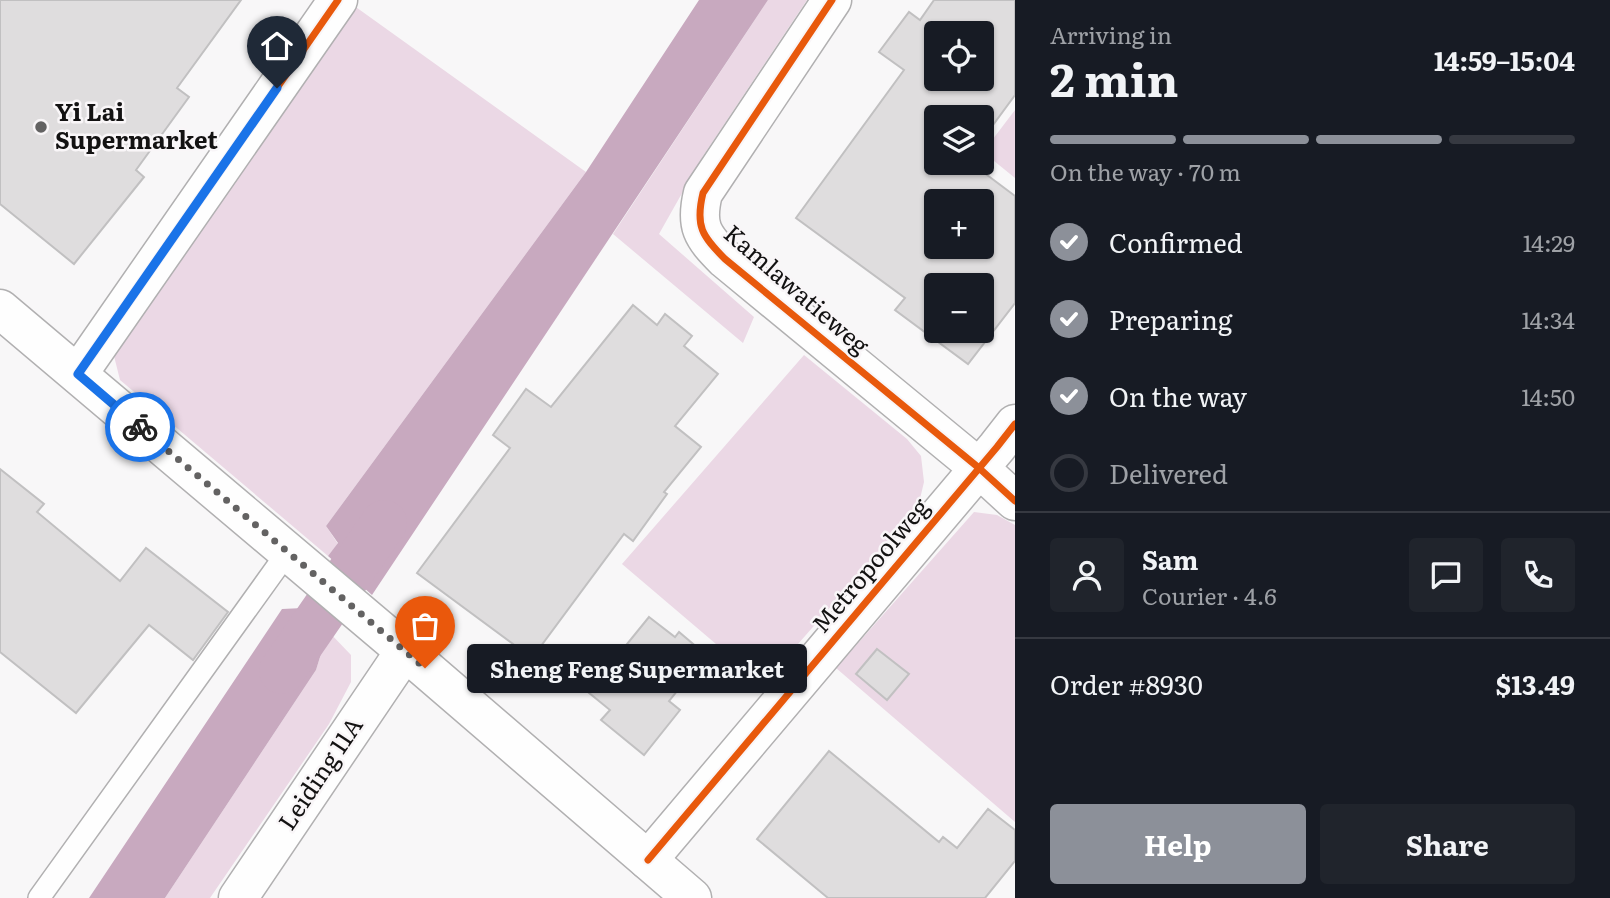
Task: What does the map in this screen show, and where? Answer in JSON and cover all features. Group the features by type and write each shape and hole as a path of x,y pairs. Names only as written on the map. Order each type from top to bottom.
{"street":[{"path":"78,374 338,0"},
{"name":"Kamlawatieweg","path":"832,0 703,193 698,212 702,230 710,244 725,259 979,468 1015,501"},
{"path":"0,309 692,898"},
{"name":"Metropoolweg","path":"648,860 1015,424"},
{"name":"Leiding 11A","path":"238,898 405,651"}],"lane":[{"path":"39,898 298,562"}],"shaded area":[{"path":"699,0 768,0 372,595 328,556 338,543 326,526 586,172"},
{"path":"768,0 807,0 703,156 659,234 754,317 743,343 613,234"},
{"path":"353,5 586,172 326,526 338,544 328,556 120,380 114,356 121,334"},
{"path":"1015,110 1015,178 994,161 994,138"},
{"path":"804,355 907,439 921,456 924,482 918,507 763,684 622,564"},
{"path":"974,512 997,515 1015,525 1015,822 836,668"},
{"path":"303,608 328,631 316,670 165,898 89,898 282,609"},
{"path":"328,631 351,655 351,682 329,724 210,898 165,898 316,670"}],"building":[{"path":"0,0 241,0 177,88 189,97 136,170 144,177 74,264 0,204"},
{"path":"934,0 1015,0 1015,95 994,124 994,105 924,105 924,175 987,175 1015,196 1015,303 994,330 994,273 924,273 924,331 895,310 905,298 796,218 904,70 879,52 909,12 920,20"},
{"path":"633,305 657,325 665,314 692,336 684,346 718,374 675,426 701,447 664,492 667,494 633,541 624,534 532,658 417,573 510,448 493,435 526,389 551,407"},
{"path":"940,343 984,343 968,364"},
{"path":"0,469 44,504 37,512 120,581 146,548 228,612 193,660 149,625 76,713 0,652"},
{"path":"649,617 675,637 679,632 706,655 669,701 680,710 644,755 601,720 610,710 588,692"},
{"path":"877,649 909,674 887,700 856,674"},
{"path":"829,751 939,842 943,837 957,848 988,809 1015,830 1015,861 985,898 828,898 757,839"}],"waterway":[{"path":"282,671 384,523"}],"cycle path":[{"path":"78,374 338,0"},
{"path":"832,0 703,193 700,214 702,230 725,259 979,468 1015,501"},
{"path":"648,860 1015,424"}],"way so far":[{"path":"140,427 425,668"}],"place":[{"name":"Yi Lai Supermarket","path":"41,127"},
{"name":"Sheng Feng Supermarket","path":"425,668"}],"route":[{"path":"140,427 78,374 277,88"}]}
